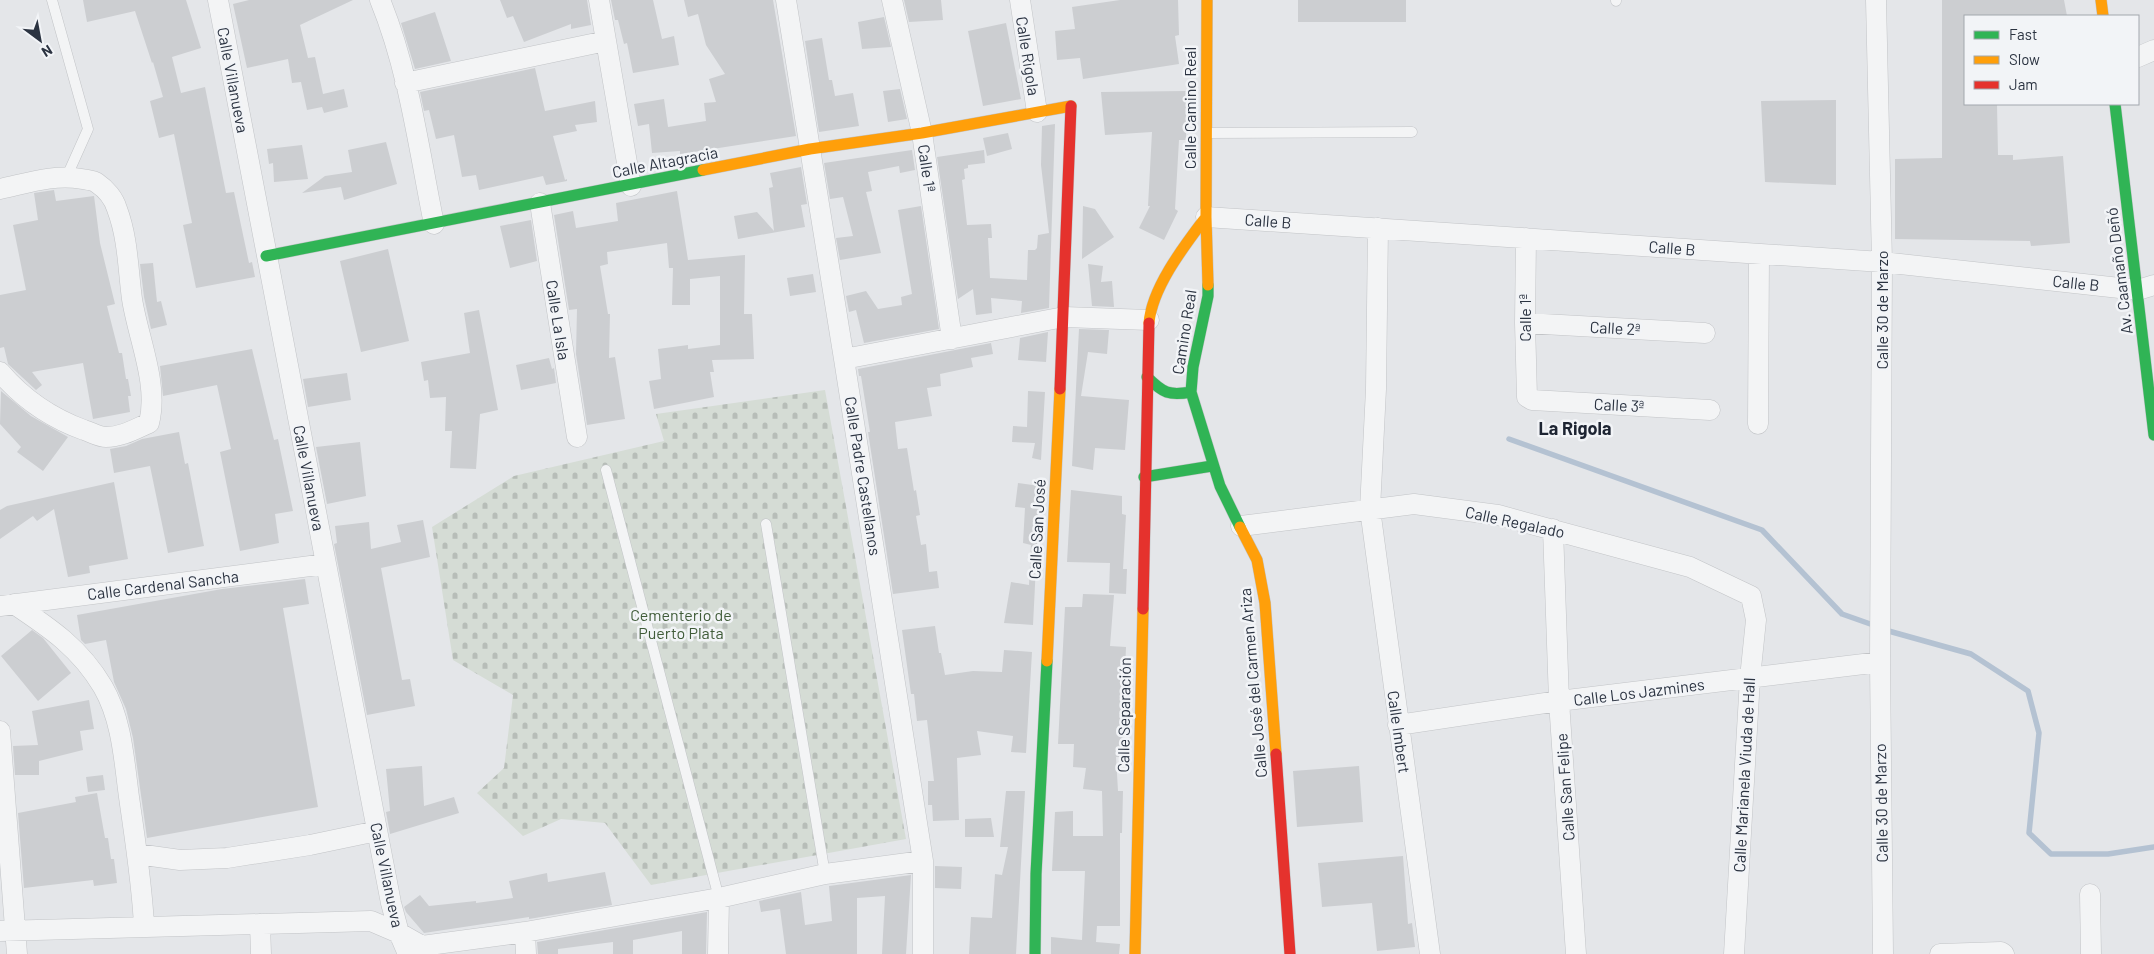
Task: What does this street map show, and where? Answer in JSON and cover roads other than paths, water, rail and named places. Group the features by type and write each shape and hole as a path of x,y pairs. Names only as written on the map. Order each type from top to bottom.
{"street":[{"name":"Calle Villanueva","path":"218,0 391,903 408,954"},
{"path":"380,0 392,28 434,224"},
{"path":"599,0 631,186"},
{"name":"Calle Padre Castellanos","path":"786,0 923,861 923,954"},
{"name":"Calle 1ª","path":"892,0 922,133 952,338"},
{"name":"Calle Rigola","path":"1020,0 1037,112"},
{"name":"Calle Camino Real","path":"1206,216 1207,0"},
{"name":"Calle 30 de Marzo","path":"1876,0 1882,262 1880,657 1883,954"},
{"path":"2101,0 2103,15"},
{"path":"405,83 606,41"},
{"path":"2139,56 2154,50"},
{"name":"Calle Altagracia","path":"266,256 540,204 810,149 922,133 1071,105"},
{"name":"Calle San José","path":"1035,954 1036,874 1064,317 1071,105"},
{"name":"Av. Caamaño Deñó","path":"2115,105 2146,288 2153,424"},
{"path":"0,189 43,179 67,176 96,182 111,196 117,209 126,245 132,301 151,394 152,411 150,423 123,435 104,437 63,422 42,409 10,384 0,372"},
{"name":"Calle La Isla","path":"540,204 577,437"},
{"name":"Calle B","path":"1206,216 1882,262 2146,288"},
{"name":"Calle Separación","path":"1135,954 1146,376 1149,320 1153,303 1176,261 1206,216"},
{"name":"Camino Real","path":"1191,392 1193,367 1208,296 1206,216"},
{"name":"Calle Imbert","path":"1378,228 1376,389 1370,509 1430,954"},
{"name":"Calle 1ª","path":"1526,238 1525,323 1527,398"},
{"path":"1758,424 1759,254"},
{"path":"844,359 1064,317 1149,320"},
{"name":"Calle 2ª","path":"1525,323 1705,333"},
{"path":"1146,376 1167,395 1175,396 1191,392"},
{"name":"Calle José del Carmen Ariza","path":"1191,392 1212,466 1257,560 1265,603 1290,954"},
{"name":"Calle 3ª","path":"1527,398 1532,400 1710,410"},
{"path":"1144,477 1212,466"},
{"name":"Calle Regalado","path":"1241,526 1414,504 1498,515 1690,567 1751,596"},
{"name":"Calle San Felipe","path":"1553,529 1559,701 1576,954"},
{"name":"Calle Cardenal Sancha","path":"7,605 326,564"},
{"name":"Calle Marianela Viuda de Hall","path":"1734,954 1750,678 1756,620 1751,596"},
{"path":"7,605 56,632 84,660 103,688 120,729 137,854 144,926"},
{"name":"Calle Los Jazmines","path":"1398,725 1559,701 1750,678 1880,657"},
{"path":"0,731 8,930 17,954"},
{"path":"137,854 180,860 227,858 310,845 377,831"},
{"path":"8,930 371,921 400,933 422,946 525,932 719,898 825,874 923,861"},
{"path":"2090,894 2091,954"},
{"path":"718,954 719,898"},
{"path":"260,924 261,954"},
{"path":"525,932 526,954"},
{"path":"1940,954 2001,952 2004,954"}],"lane":[{"path":"52,0 88,128 67,176"},
{"path":"1206,133 1412,132"},
{"path":"606,470 719,898"},
{"path":"766,524 825,874"}],"waterway":[{"path":"1509,439 1762,530 1842,614 1876,626"},
{"path":"1885,630 1971,654 2028,691 2039,733 2029,833 2051,854 2108,854 2154,847"}],"district":[{"name":"La Rigola","path":"1575,429"}],"park label":[{"name":"Cementerio de Puerto Plata","path":"681,624"}]}
